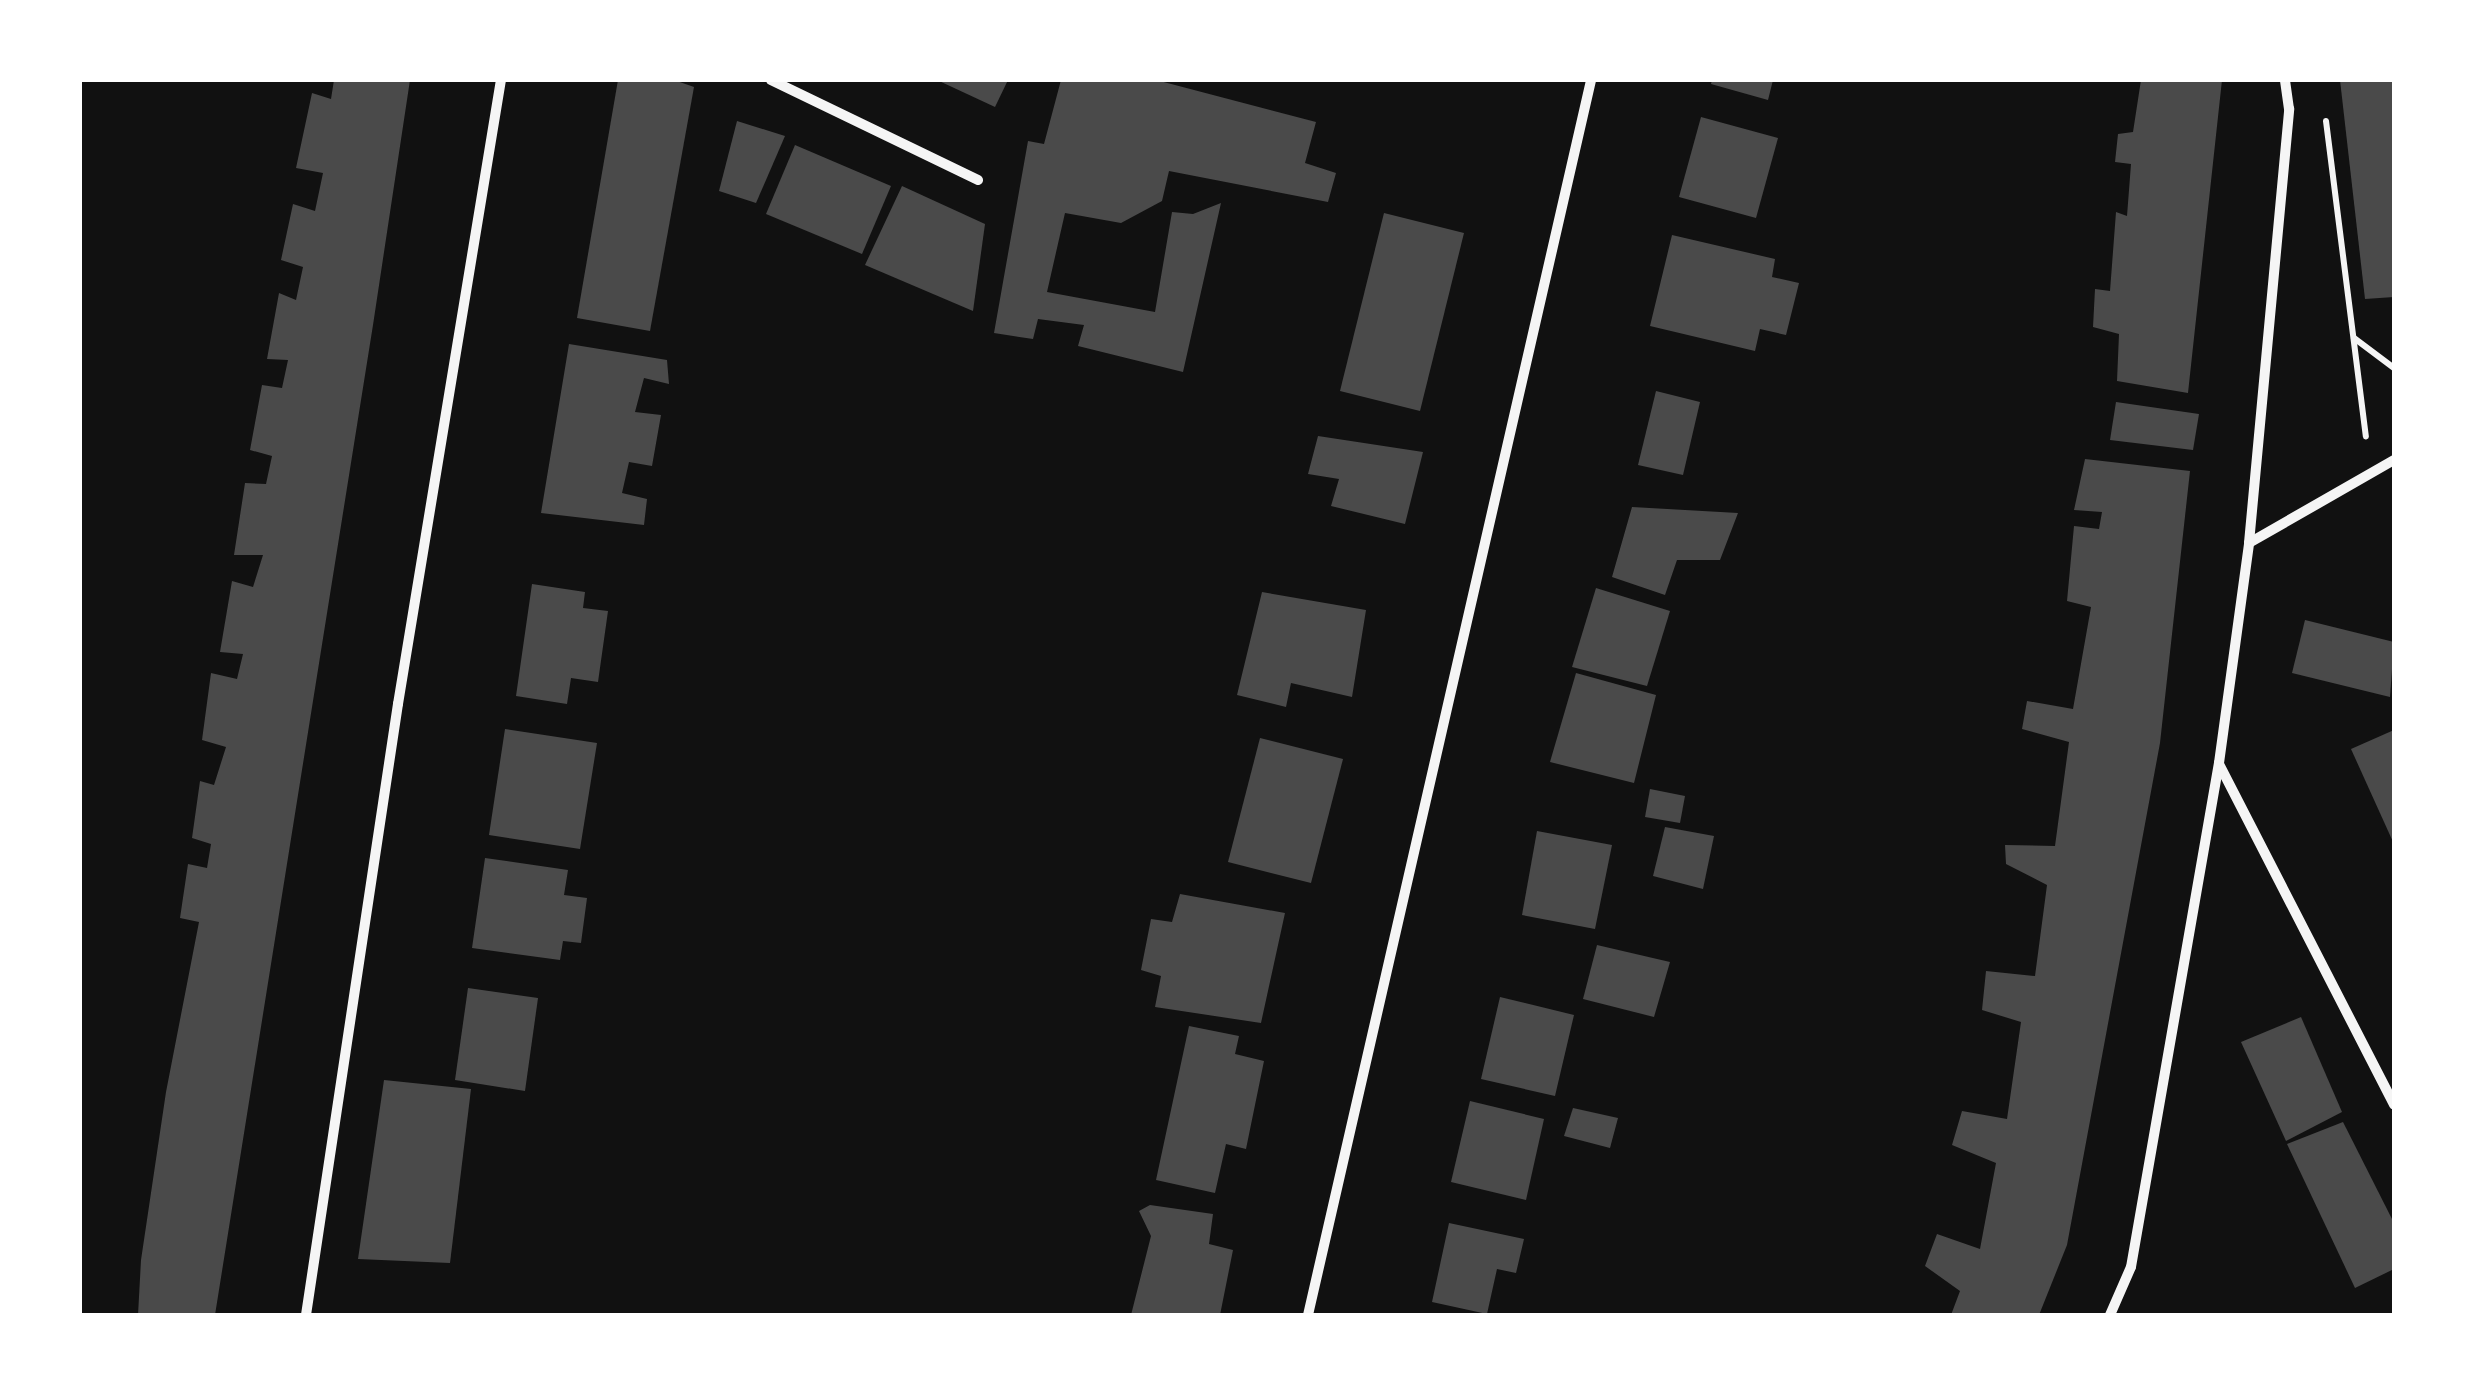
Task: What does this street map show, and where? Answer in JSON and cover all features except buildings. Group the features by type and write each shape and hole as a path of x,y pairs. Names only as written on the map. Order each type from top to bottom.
{"street":[{"path":"306,1315 401,684 501,80"},
{"path":"770,80 978,180"},
{"path":"1308,1315 1591,80"},
{"path":"2110,1315 2131,1267 2219,763 2249,543 2289,109 2285,80"},
{"path":"2249,543 2394,460"},
{"path":"2219,763 2394,1105"}],"path":[{"path":"2326,120 2370,474"},
{"path":"2353,338 2394,368"}]}
